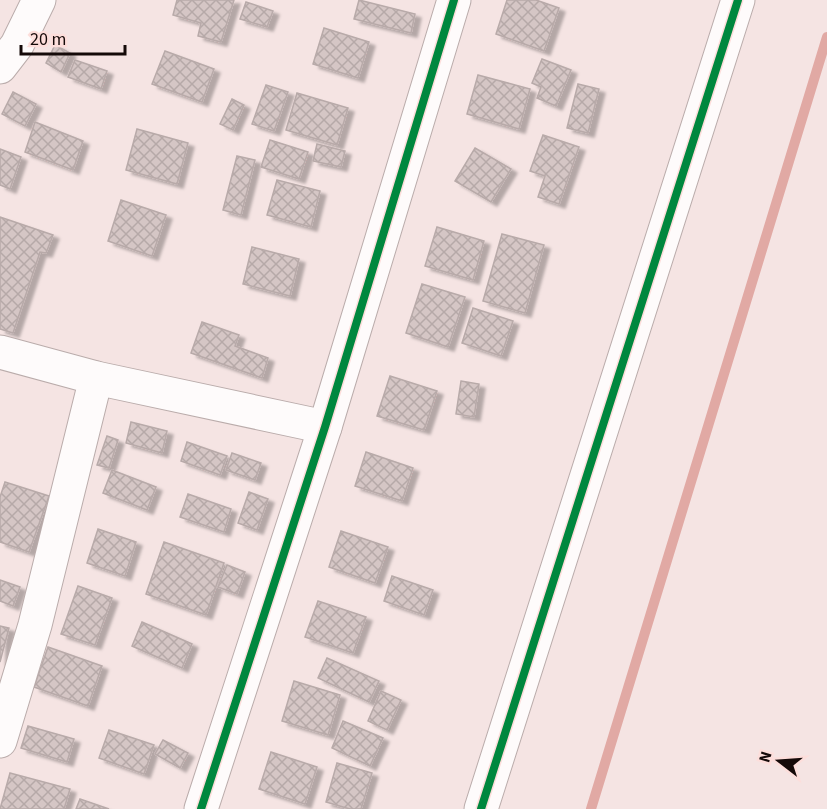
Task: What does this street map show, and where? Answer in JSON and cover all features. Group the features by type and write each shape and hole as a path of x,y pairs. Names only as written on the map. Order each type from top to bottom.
{"street":[{"path":"0,67 17,45 39,0"},
{"path":"201,809 326,428 454,0"},
{"path":"481,809 738,0"},
{"path":"0,352 96,378 326,428"},
{"path":"0,741 35,625 96,378"}],"building":[{"path":"177,0 234,0 221,42 198,36 201,23 173,15"},
{"path":"359,0 415,14 411,33 354,19"},
{"path":"507,0 536,0 559,8 544,51 496,34"},
{"path":"246,2 273,11 267,27 240,19"},
{"path":"324,28 369,42 358,78 313,64"},
{"path":"55,45 70,53 61,72 46,63"},
{"path":"165,51 214,69 202,102 152,84"},
{"path":"542,59 571,70 556,106 537,98 541,87 532,83"},
{"path":"75,60 107,71 101,89 68,77"},
{"path":"478,75 530,89 519,129 467,114"},
{"path":"578,84 599,89 588,133 567,128"},
{"path":"266,85 288,92 274,131 252,124"},
{"path":"13,92 36,104 25,126 2,114"},
{"path":"297,93 348,108 337,145 286,130"},
{"path":"232,99 244,105 233,130 220,124"},
{"path":"35,122 83,141 73,170 25,152"},
{"path":"137,129 188,143 177,184 126,170"},
{"path":"543,135 579,147 559,204 538,197 545,176 530,171"},
{"path":"270,140 308,152 299,179 261,167"},
{"path":"317,144 345,151 341,167 313,161"},
{"path":"475,148 511,169 491,202 455,181"},
{"path":"0,149 21,157 10,189 0,185"},
{"path":"237,156 255,160 241,215 223,210"},
{"path":"277,180 320,191 311,227 267,215"},
{"path":"121,200 166,215 152,256 108,241"},
{"path":"0,217 53,235 46,253 40,252 13,333 0,329"},
{"path":"437,227 484,241 473,280 425,266"},
{"path":"502,234 544,245 525,313 483,301"},
{"path":"252,247 299,259 290,296 243,284"},
{"path":"422,284 465,297 448,347 406,333"},
{"path":"473,308 513,321 501,356 462,343"},
{"path":"202,322 239,335 235,346 268,358 262,378 191,353"},
{"path":"390,376 437,391 424,430 377,416"},
{"path":"461,381 479,384 474,417 456,414"},
{"path":"131,422 167,431 162,453 126,443"},
{"path":"107,436 118,440 109,468 97,465"},
{"path":"187,442 227,456 220,475 181,461"},
{"path":"366,452 413,468 402,501 355,486"},
{"path":"232,453 261,463 255,480 226,470"},
{"path":"112,470 156,487 147,510 103,493"},
{"path":"5,482 49,496 29,552 0,542 0,497"},
{"path":"249,492 268,499 257,530 238,523"},
{"path":"188,494 231,509 224,532 180,517"},
{"path":"98,529 136,542 125,576 87,563"},
{"path":"341,531 388,547 375,583 329,567"},
{"path":"164,542 224,563 206,615 146,594"},
{"path":"227,565 245,572 237,594 218,587"},
{"path":"392,576 433,590 424,615 384,601"},
{"path":"0,580 20,587 13,606 0,601"},
{"path":"78,586 112,598 95,645 61,634"},
{"path":"318,601 366,617 353,653 305,637"},
{"path":"142,622 192,644 182,668 132,646"},
{"path":"0,626 9,628 0,662"},
{"path":"48,647 102,666 88,706 34,687"},
{"path":"327,658 379,681 369,702 318,678"},
{"path":"294,681 340,695 328,735 282,721"},
{"path":"381,691 401,700 387,730 368,721"},
{"path":"343,721 383,738 370,766 332,748"},
{"path":"28,726 74,739 67,762 21,748"},
{"path":"109,730 154,745 144,774 99,758"},
{"path":"163,740 188,753 180,768 155,754"},
{"path":"271,752 317,767 305,804 259,789"},
{"path":"337,763 372,773 361,809 350,809 326,802"},
{"path":"10,773 70,789 64,809 0,809"},
{"path":"80,799 109,809 76,809"}],"waterway":[{"path":"591,809 827,37"}],"cycle path":[{"path":"201,809 325,427 454,0"},
{"path":"481,809 738,0"}]}
